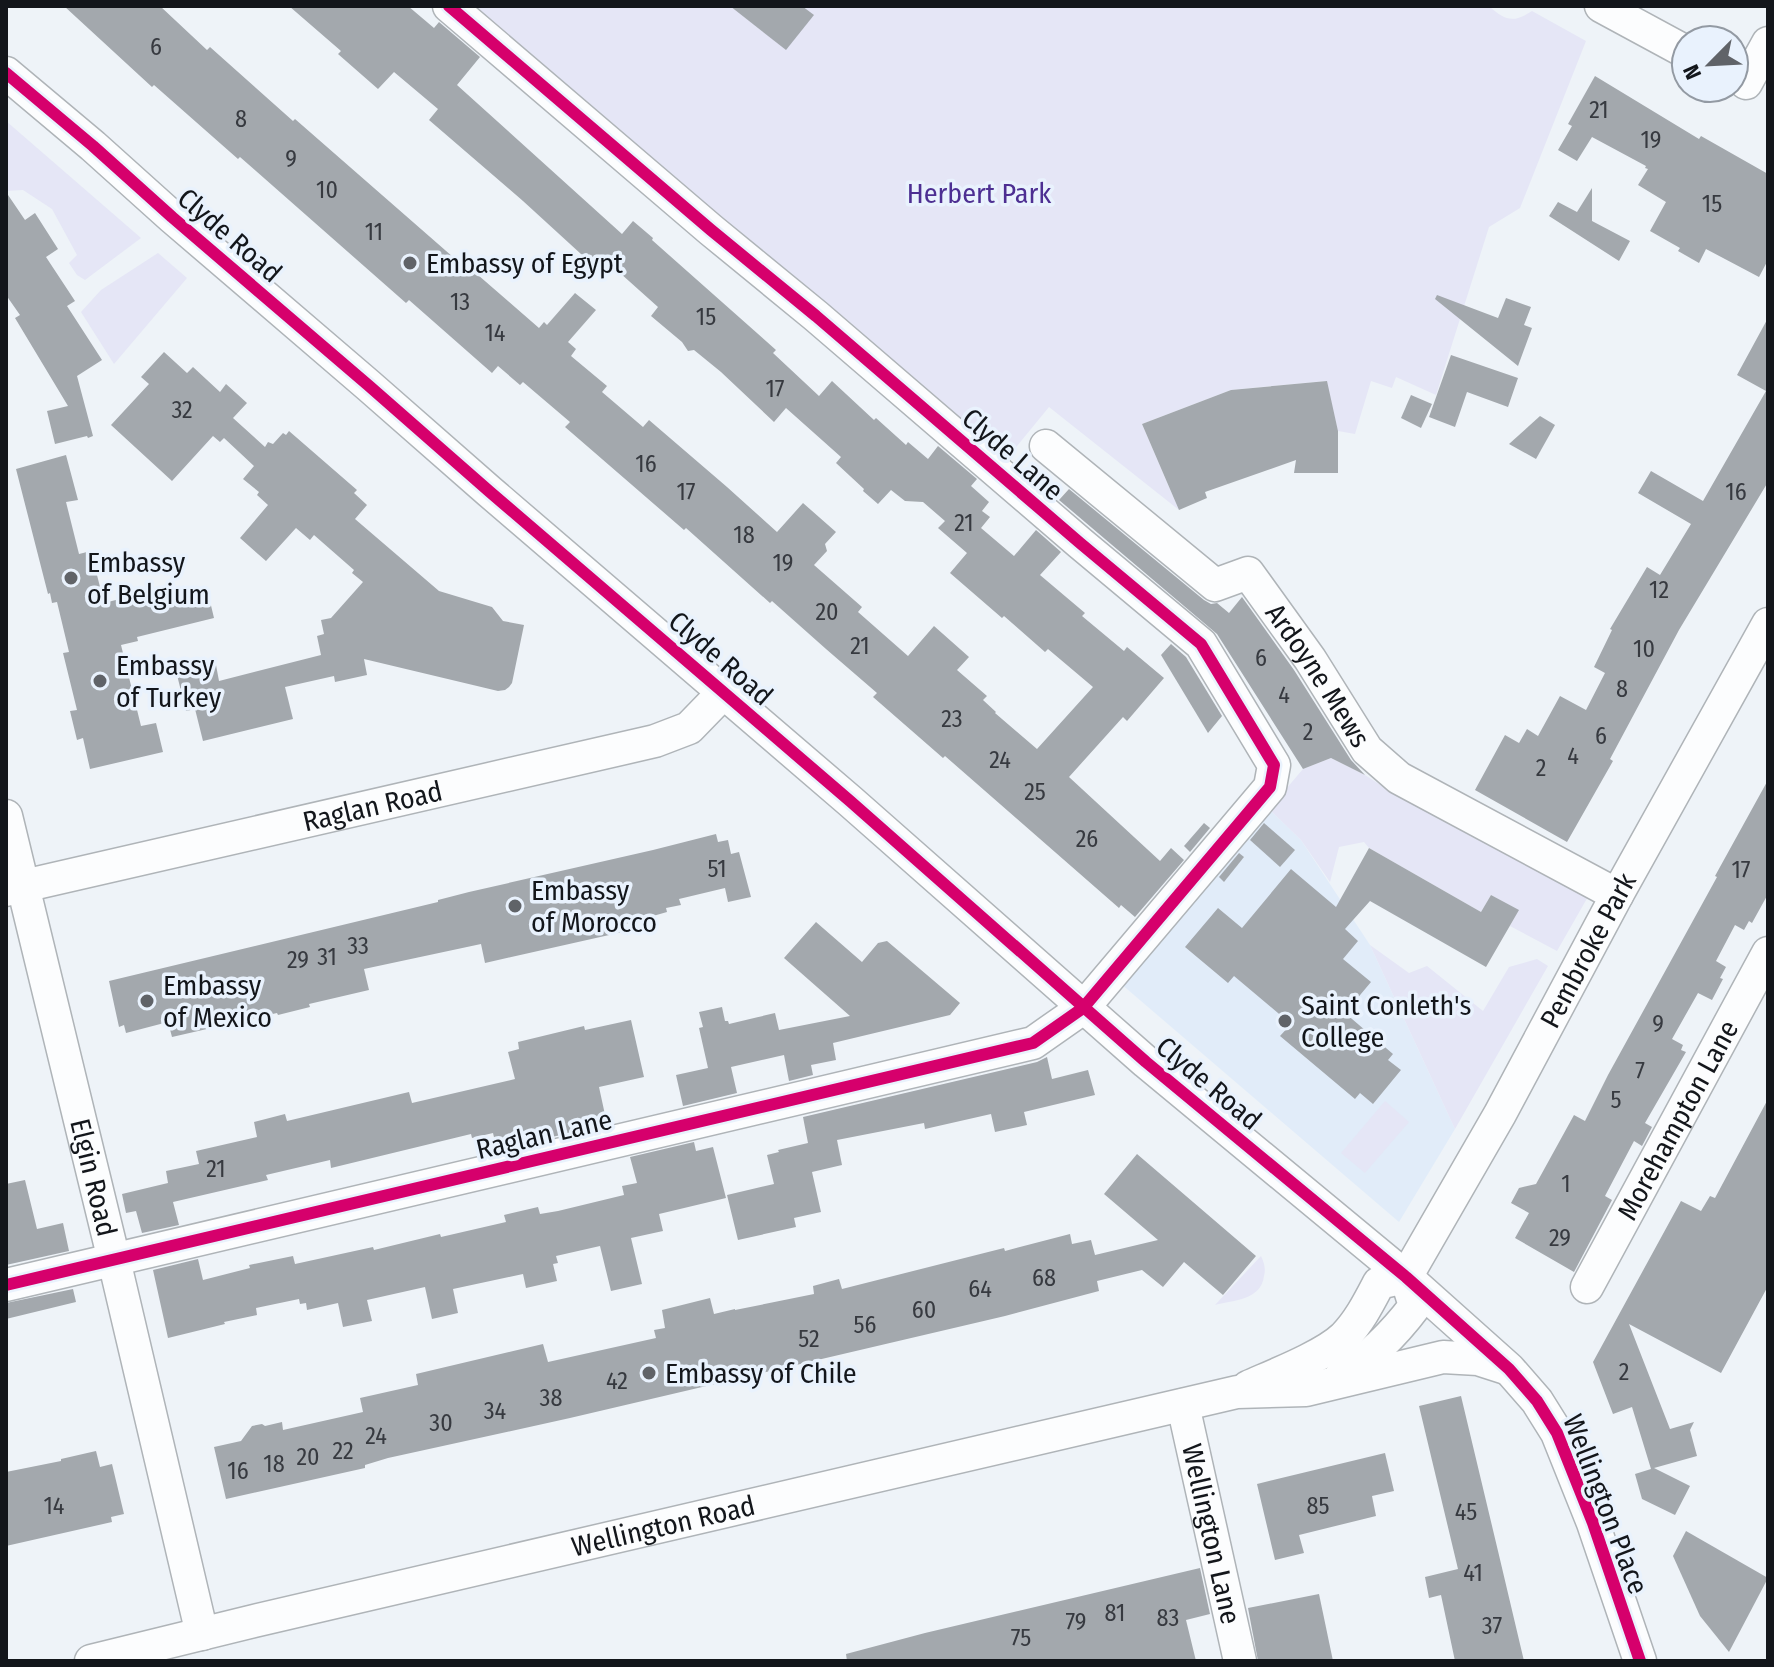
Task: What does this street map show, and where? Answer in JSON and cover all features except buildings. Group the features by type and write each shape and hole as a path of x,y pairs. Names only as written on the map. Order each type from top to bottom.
{"street":[{"name":"Clyde Lane","path":"449,6 1201,644 1274,765 1270,787 1083,1008"},
{"path":"1601,6 1670,43"},
{"path":"1750,83 1768,43"},
{"name":"Clyde Road","path":"6,73 850,801 1083,1008 1406,1277"},
{"name":"Ardoyne Mews","path":"1046,446 1215,585 1248,573 1310,659 1367,750 1399,778 1617,895"},
{"name":"Pembroke Park","path":"1406,1277 1500,1114 1617,895 1768,624"},
{"name":"Raglan Road","path":"14,888 655,741 689,728 724,692"},
{"name":"Elgin Road","path":"6,816 14,888 114,1260 202,1634"},
{"name":"Morehampton Lane","path":"1587,1287 1768,953"},
{"name":"Raglan Lane","path":"6,1285 1033,1043 1083,1008"},
{"name":"Wellington Place","path":"1406,1277 1509,1369 1537,1401 1557,1433 1593,1523 1640,1661"},
{"name":"Wellington Road","path":"91,1661 1237,1392 1322,1352 1342,1339 1359,1320 1379,1283 1406,1277 1415,1306 1396,1331 1362,1363 1327,1385"},
{"name":"Wellington Road","path":"1237,1392 1306,1390 1443,1357 1478,1359 1509,1369"},
{"name":"Wellington Lane","path":"1183,1405 1240,1661"}],"shaded area":[{"name":"Saint Conleth's College","path":"1269,809 1301,840 1370,945 1455,1129 1399,1222 1120,983"}],"green space":[{"name":"Herbert Park","path":"467,6 1489,6 1510,19 1532,11 1586,41 1520,208 1489,227 1436,395 1396,377 1392,388 1371,381 1355,434 1338,431 1326,381 1231,390 1142,424 1179,510 1049,407 1004,462"},
{"path":"6,121 141,238 85,280 77,275 69,263 77,255 52,209 23,190 6,191"},
{"path":"158,253 187,278 114,364 81,312 101,290"},
{"path":"1331,758 1589,895 1557,951 1510,926 1518,910 1491,895 1481,912 1369,848 1364,842 1339,847 1330,882 1301,840 1269,809 1303,769"},
{"path":"1370,945 1409,973 1427,966 1483,1011 1509,967 1537,959 1548,966 1455,1129"},
{"path":"1385,1101 1409,1122 1365,1173 1341,1153"},
{"path":"1261,1256 1265,1273 1258,1290 1246,1298 1215,1305"}],"cycle path":[{"path":"6,1285 1033,1043 1083,1008 1270,787 1274,765 1201,644 449,6"},
{"path":"6,73 850,801 1146,1062 1406,1277 1509,1369 1537,1401 1557,1433 1593,1523 1640,1661"}],"place":[{"name":"Embassy of Egypt","path":"410,263"},
{"name":"Embassy of Belgium","path":"71,578"},
{"name":"Embassy of Turkey","path":"100,681"},
{"name":"Embassy of Morocco","path":"515,906"},
{"name":"Embassy of Mexico","path":"147,1001"},
{"name":"Saint Conleth's College","path":"1285,1021"},
{"name":"Embassy of Chile","path":"649,1373"}]}
